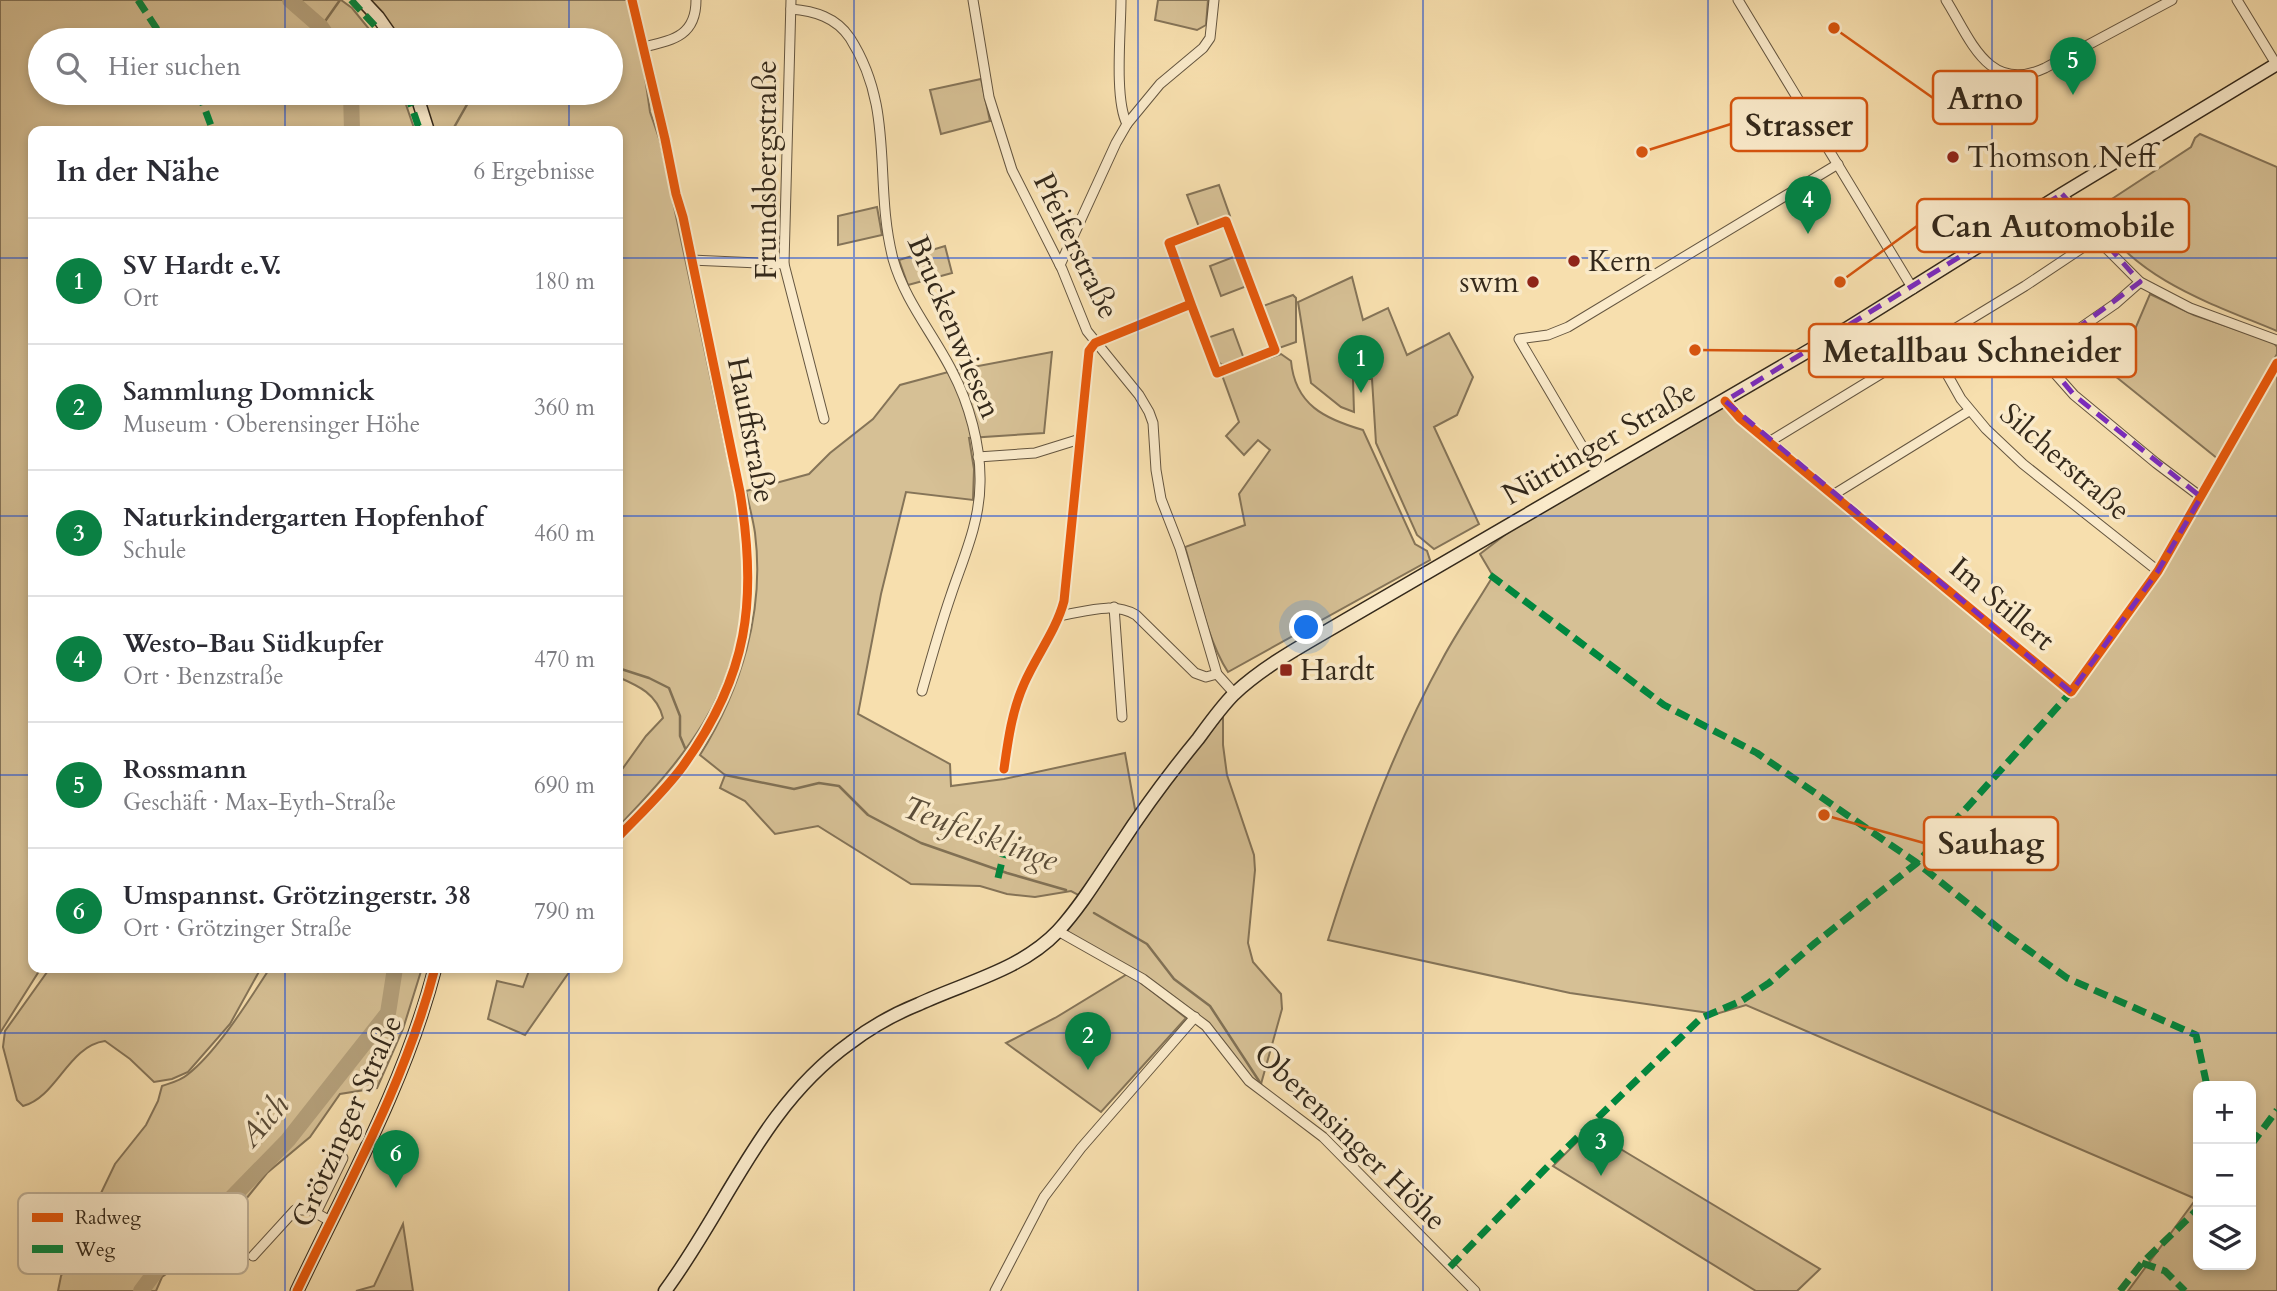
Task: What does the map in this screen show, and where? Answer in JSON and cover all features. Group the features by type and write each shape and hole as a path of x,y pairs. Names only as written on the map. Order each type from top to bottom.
{"main road":[{"path":"362,0 386,28"},
{"name":"Nürtinger Straße","path":"665,1291 776,1115 824,1064 848,1044 892,1016 1019,960 1058,931 1099,878 1170,774 1235,694 1279,660 1913,289 2062,194 2276,64"},
{"path":"420,105 426,126"},
{"name":"Grötzinger Straße","path":"297,1291 403,1066 434,973"}],"street":[{"name":"Hauffstraße","path":"623,832 682,767 711,725 726,694 736,665 747,610 749,557 740,492 632,0"},
{"path":"644,47 673,40 683,33 695,17 696,0"},
{"name":"Pfeiferstraße","path":"972,0 989,97 1004,148 1016,179 1060,265 1087,331 1139,395 1149,412 1153,423 1161,499 1180,548 1217,674 1235,694"},
{"path":"1121,0 1120,68 1122,109 1127,124"},
{"path":"1060,265 1127,124 1160,84 1203,48 1209,38 1213,0"},
{"path":"1738,0 1913,289"},
{"path":"1946,0 1980,56 1995,68 2015,76 2045,68 2172,0"},
{"path":"2237,0 2276,64"},
{"name":"Frundsbergstraße","path":"791,4 784,264 824,419"},
{"name":"Bruckenwiesen","path":"791,4 833,21 849,37 865,67 878,107 882,130 884,215 894,261 909,300 952,371 972,426 978,457 980,488 976,519 947,604 922,691"},
{"path":"1588,456 1519,339 1548,335 1568,327 1838,164"},
{"path":"2062,194 2097,238 2140,282 2190,308 2277,340"},
{"path":"1226,221 1275,350 1217,373 1191,304 1168,243 1226,221"},
{"path":"1769,442 2097,238"},
{"path":"691,260 784,264"},
{"path":"2140,282 2092,322 2050,349 2045,361 2074,395 2201,497"},
{"path":"1004,769 1014,711 1022,687 1059,617 1069,559 1089,352 1095,343 1191,304"},
{"name":"Silcherstraße","path":"1930,344 1969,411 2023,464 2158,571"},
{"name":"Im Stillert","path":"1725,401 1740,418 2071,692 2158,571 2277,363"},
{"path":"1833,495 1969,411"},
{"name":"Bruckenwiesen","path":"978,457 1035,453 1080,439"},
{"path":"1059,617 1114,607 1125,609 1136,615 1195,673 1206,677 1217,674"},
{"path":"1114,607 1122,718"},
{"name":"Oberensinger Höhe","path":"1058,931 1143,979 1195,1017 1217,1037 1249,1081 1323,1138 1475,1291"},
{"path":"995,1291 1044,1198 1081,1148 1195,1017"},
{"path":"316,1213 343,1158"},
{"path":"253,1256 295,1210 316,1213 330,1221"}],"highlighted area":[{"path":"2062,194 2140,282 2041,355 2074,395 2201,497 2158,571 2071,692 1725,401"}],"shaded area":[{"path":"0,0 341,0 352,8 368,28 28,28 28,105 406,105 413,126 28,126 28,973 38,973 0,1033"},
{"path":"369,0 628,0 643,63 650,112 660,141 737,502 743,547 744,593 731,663 719,694 686,749 623,822 623,768 663,718 652,697 623,680 623,126 431,126 425,105 623,105 623,28 390,28"},
{"path":"1158,0 1208,0 1206,25 1197,30 1155,20"},
{"path":"981,79 990,121 941,134 930,90"},
{"path":"2200,134 2277,167 2277,331 2202,300 2154,274 2113,239 2096,217 2098,208 2191,147"},
{"path":"1219,185 1230,216 1199,227 1187,195"},
{"path":"877,207 882,235 838,245 838,216"},
{"path":"945,246 952,273 908,285 899,260"},
{"path":"1236,256 1247,286 1221,296 1210,266"},
{"path":"1352,277 1363,320 1388,308 1407,355 1449,333 1473,377 1457,415 1434,427 1479,524 1434,549 1417,535 1376,443 1372,379 1353,379 1354,412 1341,407 1311,383 1298,302"},
{"path":"2150,294 2194,315 2273,342 2277,347 2277,354 2218,459 2115,376"},
{"path":"1293,295 1296,298 1296,342 1279,348 1263,306"},
{"path":"1233,329 1244,359 1222,365 1216,360 1207,338"},
{"path":"1052,352 1044,433 969,438 974,469 973,500 906,492 881,594 858,714 950,764 951,786 1004,779 1125,753 1138,826 1223,716 1227,775 1254,855 1248,943 1253,962 1281,994 1282,1009 1258,1087 1196,1015 1067,931 1090,901 1071,891 1035,897 1007,894 980,886 911,884 818,826 775,834 745,801 720,788 725,775 700,755 715,730 738,677 753,621 757,563 755,533 746,491 809,474 830,453 873,419 900,385 952,371"},
{"path":"1281,354 1291,361 1299,389 1314,408 1336,421 1363,430 1415,544 1427,551 1430,560 1228,672 1208,628 1185,547 1245,525 1239,494 1270,450 1258,440 1244,455 1226,436 1239,422 1222,375"},
{"path":"2277,363 2277,1291 2128,1291 2193,1203 2193,1270 2256,1270 2256,1081 2193,1081 2193,1198 1746,1005 1716,1014 1570,993 1328,940 1393,761 1425,692 1493,576 1480,554 1540,508 1725,401 2071,692 2136,602"},
{"path":"46,973 258,973 230,1024 188,1072 172,1079 154,1082 130,1059 105,1041 81,1052 45,1093 23,1106 17,1100 3,1047 5,1031"},
{"path":"267,973 420,973 403,1029 377,1088 340,1094 310,1137 267,1173 248,1197 248,1193 101,1193 115,1164 146,1125 162,1086 184,1077 198,1065 232,1025"},
{"path":"528,973 568,973 525,1035 488,1019 497,981 523,987"},
{"path":"1129,973 1186,1018 1101,1112 1006,1043 1055,1018"},
{"path":"1589,1130 1820,1269 1797,1291 1756,1291 1553,1166"},
{"path":"403,1224 413,1291 356,1291 374,1286"},
{"path":"166,1274 156,1291 58,1291 61,1276"}],"waterway":[{"name":"Aich","path":"290,0 322,28"},
{"path":"321,27 340,0"},
{"name":"Aich","path":"351,105 352,126"},
{"path":"455,126 467,105"},
{"name":"Teufelsklinge","path":"623,670 669,688 680,716 680,736 685,748"},
{"name":"Teufelsklinge","path":"725,775 794,789 819,783 839,786 868,815 921,843 1066,890"},
{"name":"Teufelsklinge","path":"1094,913 1147,944 1174,979 1210,1006 1261,1084"},
{"name":"Aich","path":"236,1193 288,1140 388,1013 394,973"},
{"name":"Aich","path":"141,1291 154,1274"}],"marked path":[{"path":"138,0 156,28"},
{"path":"351,0 376,28"},
{"path":"203,105 211,126"},
{"path":"411,105 418,126"},
{"path":"1490,575 1664,705 1757,753 1917,863 2002,931 2067,978 2196,1035 2206,1081"},
{"path":"1450,1267 1551,1163 1701,1018 1741,1001 1769,983 1917,863 2071,692"},
{"path":"998,878 1004,853"},
{"path":"2252,1144 2277,1110"},
{"path":"2120,1291 2142,1263 2193,1214"},
{"path":"2142,1263 2165,1271 2185,1291"}],"cycle path":[{"path":"623,832 683,766 722,701 743,636 748,568 740,492 683,217 632,0"},
{"path":"1004,769 1016,705 1064,601 1089,351 1095,343 1191,304 1169,243 1226,221 1275,350 1217,373 1191,304"},
{"path":"1725,401 1740,418 2071,692 2158,571 2277,363"},
{"path":"297,1291 392,1092 423,1010 434,973"}],"place":[{"name":"Arno","path":"1834,28"},
{"name":"Rossmann","path":"2073,95"},
{"name":"Strasser","path":"1642,152"},
{"name":"Thomson Neff","path":"1953,157"},
{"name":"Westo-Bau Südkupfer","path":"1808,234"},
{"name":"Kern","path":"1574,261"},
{"name":"swm","path":"1533,282"},
{"name":"Can Automobile","path":"1840,282"},
{"name":"Metallbau Schneider","path":"1695,350"},
{"name":"SV Hardt e.V.","path":"1361,393"},
{"name":"Hardt","path":"1286,670"},
{"name":"Sauhag","path":"1824,815"},
{"name":"Sammlung Domnick","path":"1088,1070"},
{"name":"Naturkindergarten Hopfenhof","path":"1601,1176"},
{"name":"Umspannst. Grötzingerstr. 38","path":"396,1188"}]}
